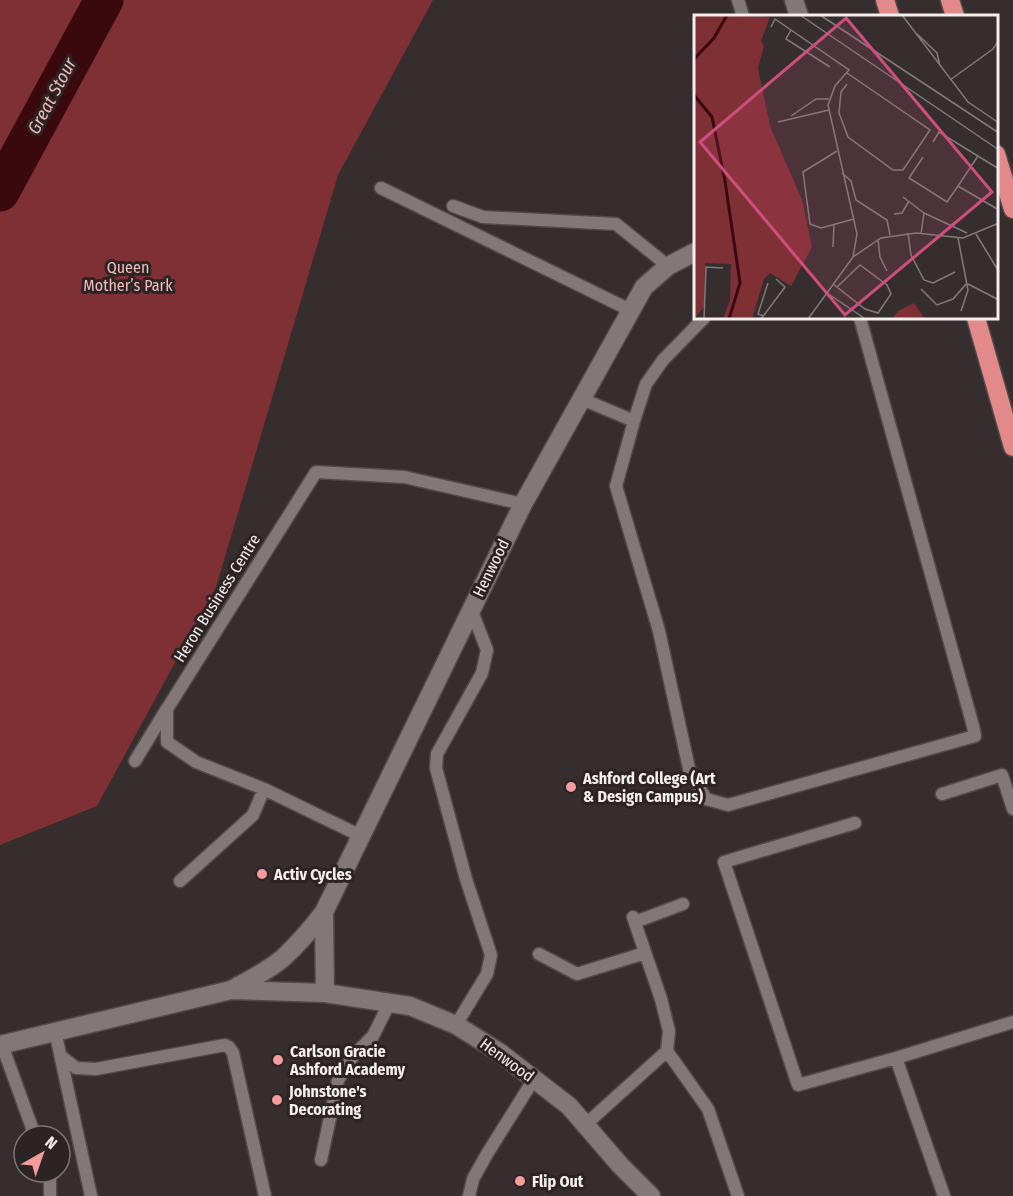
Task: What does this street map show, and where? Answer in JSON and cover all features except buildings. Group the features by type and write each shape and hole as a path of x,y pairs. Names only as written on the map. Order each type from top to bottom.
{"highway":[{"path":"885,0 890,15"},
{"path":"950,0 955,15"},
{"path":"998,160 1013,209"},
{"path":"977,320 1013,447"}],"street":[{"path":"794,0 799,15"},
{"name":"Henwood","path":"231,990 282,959 324,912 523,504 644,287 668,266 694,253"},
{"name":"Henwood","path":"324,912 325,993"},
{"name":"Henwood","path":"1,1045 231,990 325,993 410,1006 456,1025 499,1052 569,1106 620,1165 651,1196"}],"lane":[{"path":"738,0 743,15"},
{"path":"381,188 632,311"},
{"path":"453,206 483,217 616,224 668,266"},
{"path":"702,320 663,360 646,384 616,486 659,631 690,773 706,800 728,805 975,736 861,320"},
{"path":"582,399 634,421"},
{"name":"Heron Business Centre","path":"167,709 316,472 404,477 523,504"},
{"path":"456,1025 487,974 491,955 466,879 436,768 437,754 482,674 487,650 471,609"},
{"path":"135,761 167,709"},
{"path":"167,709 167,742 196,762 264,789 361,836"},
{"path":"942,794 1002,775 1013,809"},
{"path":"180,881 254,815 264,789"},
{"path":"855,823 724,862 798,1085 1013,1022"},
{"path":"683,904 634,919 669,1031 667,1051 708,1109 738,1196"},
{"path":"539,954 577,974 645,953"},
{"path":"321,1160 338,1080 354,1055 373,1035 390,1002"},
{"path":"55,1031 92,1196"},
{"path":"1,1045 31,1124"},
{"path":"62,1057 76,1068 96,1069 225,1045 229,1047 233,1053 265,1196"},
{"path":"585,1125 667,1051"},
{"path":"896,1058 944,1196"},
{"path":"469,1196 473,1179 482,1162 534,1079"}],"green space":[{"name":"Queen Mother’s Park","path":"0,0 433,0 338,175 216,587 97,806 0,845"}],"waterway":[{"name":"Great Stour","path":"0,192 104,0"}],"place":[{"name":"Ashford College (Art & Design Campus)","path":"571,787"},
{"name":"Activ Cycles","path":"262,874"},
{"name":"Carlson Gracie Ashford Academy","path":"278,1060"},
{"name":"Johnstone's Decorating","path":"277,1100"},
{"name":"Flip Out","path":"520,1181"}]}
